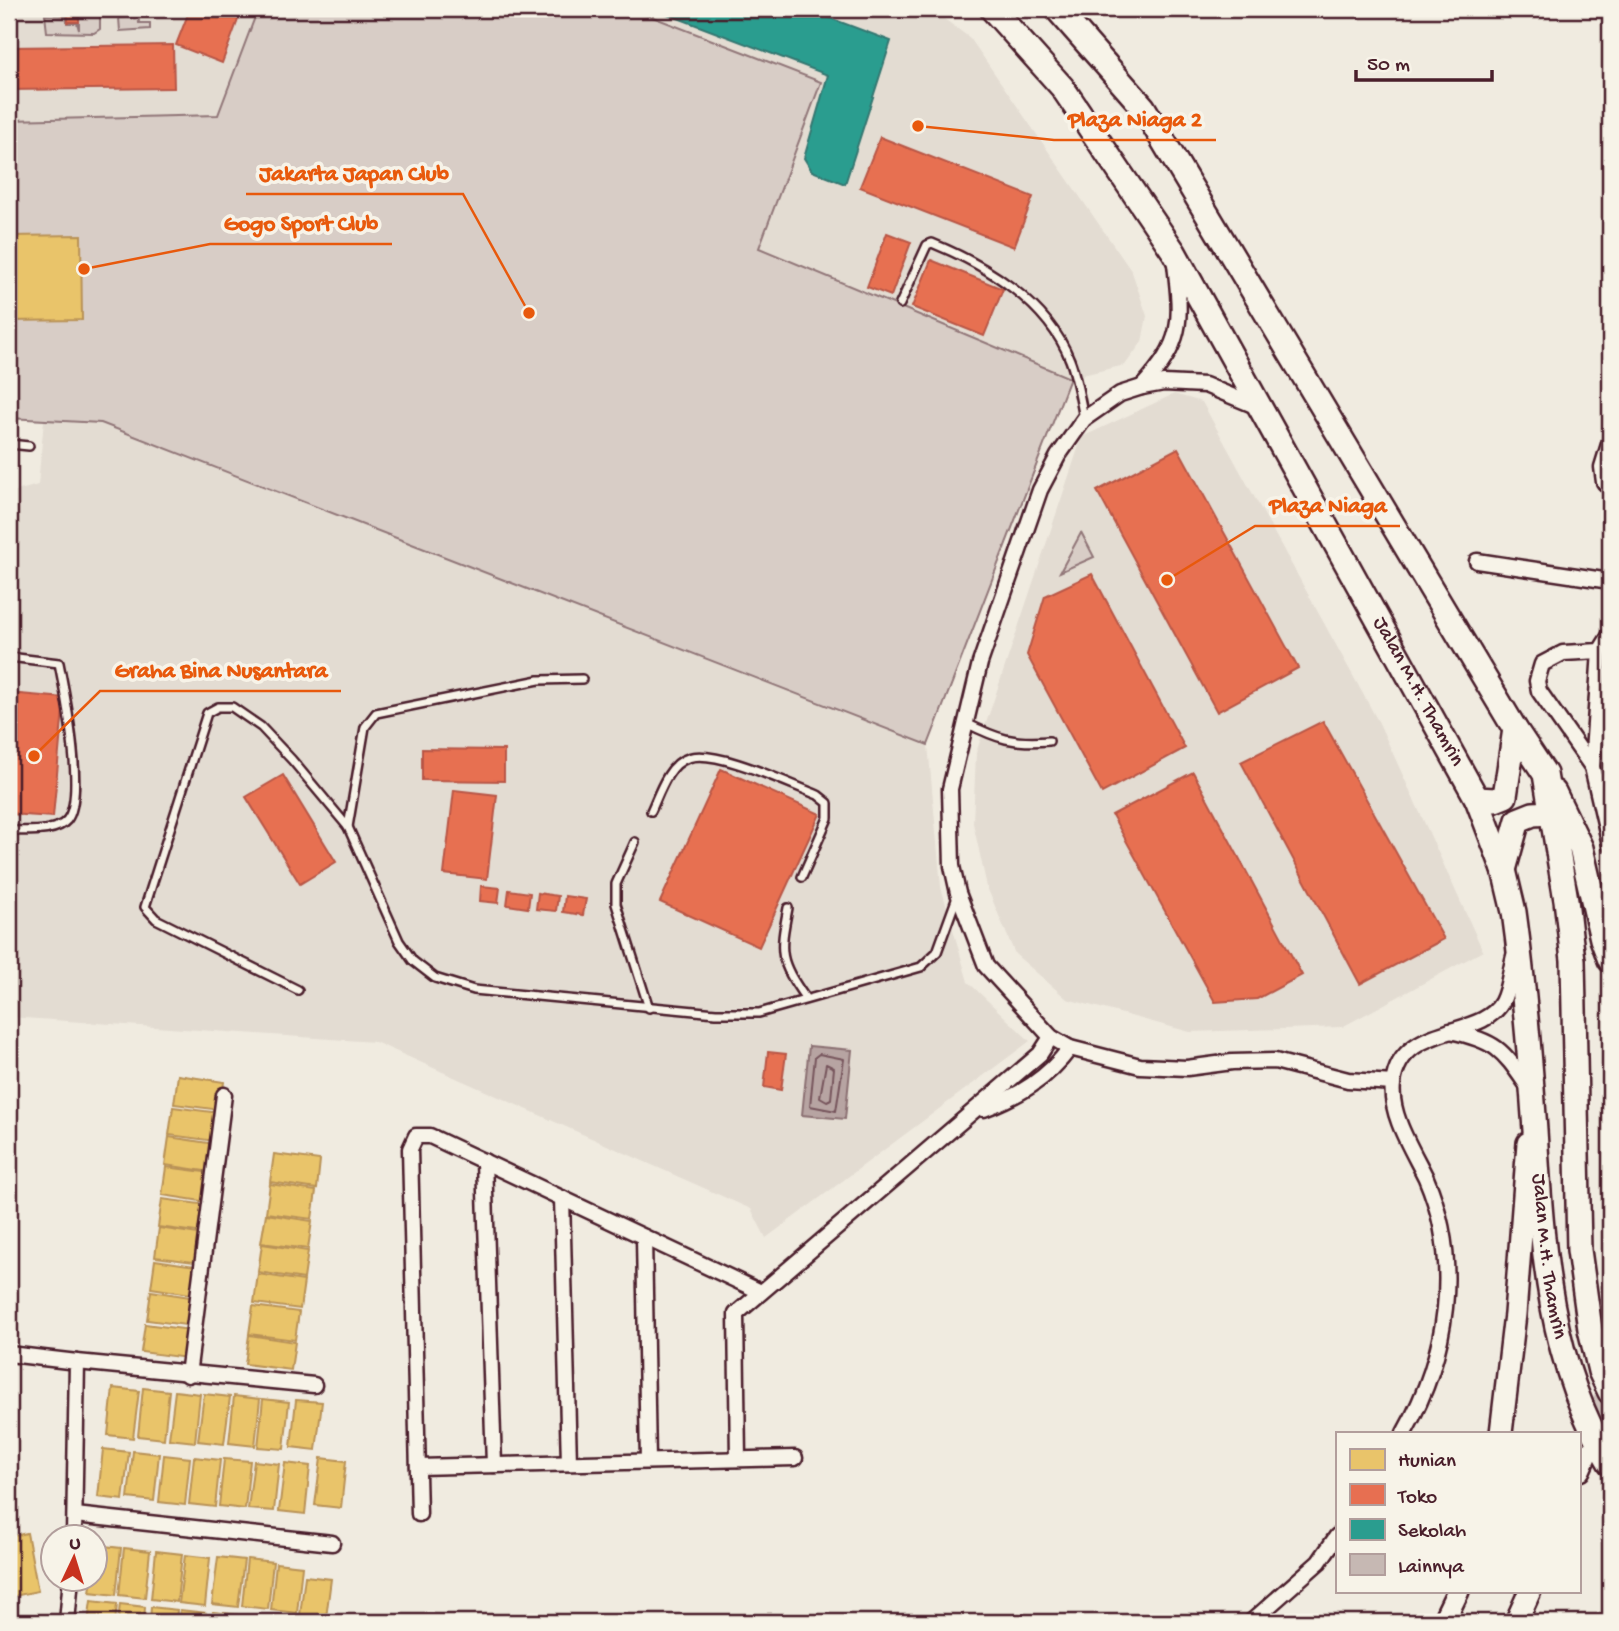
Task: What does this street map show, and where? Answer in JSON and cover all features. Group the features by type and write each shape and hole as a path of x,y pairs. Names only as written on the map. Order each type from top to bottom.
{"main road":[{"name":"Jalan M.H. Thamrin","path":"992,9 1062,88 1174,252 1263,408 1477,799 1504,870 1518,942 1544,1265 1558,1340 1571,1380 1610,1463"},
{"name":"Jalan M.H. Thamrin","path":"1056,9 1143,107 1515,729 1545,774 1573,960 1579,1250 1590,1329 1600,1371 1610,1392"},
{"path":"1477,799 1495,800 1505,796 1515,729"},
{"path":"1545,774 1581,848 1610,960"},
{"path":"1504,870 1518,820 1533,814 1550,813"},
{"path":"1501,1432 1515,1314 1532,1093"},
{"path":"1443,1622 1458,1592"},
{"path":"1516,1622 1530,1592"}],"street":[{"path":"1142,387 1167,360 1177,332 1180,309 1174,252"},
{"path":"1263,408 1205,384 1164,383 1120,394 1084,419 1040,490 980,663 950,789 950,852 958,893 986,966 1051,1037 1070,1048 1140,1066 1187,1068 1231,1062 1275,1061 1348,1080 1393,1083"},
{"path":"1610,441 1602,467 1604,482 1610,488"},
{"path":"1477,561 1610,581"},
{"path":"1610,635 1600,652 1592,767 1610,845"},
{"path":"1592,767 1543,700 1536,681 1542,664 1563,653 1600,652"},
{"path":"1405,1432 1419,1407 1435,1363 1443,1329 1447,1276 1445,1239 1437,1205 1395,1109 1393,1083 1404,1059 1428,1036 1481,1020 1501,1004 1518,942"},
{"path":"1449,1031 1484,1039 1505,1054 1532,1093"},
{"path":"738,1459 736,1314 973,1113 1040,1054 1051,1037"},
{"path":"973,1113 1019,1095 1055,1068 1070,1048"},
{"path":"188,1375 224,1095"},
{"path":"419,1514 410,1149 416,1136 430,1136 761,1292"},
{"path":"484,1161 494,1465"},
{"path":"562,1198 569,1464"},
{"path":"644,1237 648,1461"},
{"path":"9,1354 188,1375 314,1385"},
{"path":"75,1522 76,1362"},
{"path":"418,1467 795,1458"},
{"path":"75,1515 332,1543"},
{"path":"1251,1622 1319,1562 1336,1537"},
{"path":"68,1622 70,1592"}],"lane":[{"path":"900,304 927,245 932,243 1001,279 1046,322 1070,359 1084,419"},
{"path":"9,444 29,446"},
{"path":"9,657 59,663 68,729 75,747 72,807 67,820 53,828 9,831"},
{"path":"348,827 365,727 376,713 539,680 582,679"},
{"path":"298,990 156,919 145,907 207,713 218,707 232,707 261,727 348,827 399,941 413,961 435,978 474,990 649,1008 759,1013 921,967 937,952 958,893"},
{"path":"965,722 997,739 1024,743 1049,741"},
{"path":"651,811 671,772 686,758 708,755 818,795 828,803 828,818 802,877"},
{"path":"635,842 615,884 616,904 649,1008"},
{"path":"788,908 780,949 788,973 806,999"}],"shaded area":[{"path":"9,9 258,9 218,115 9,120"},
{"path":"79,9 100,11 100,29 94,33 47,32 45,15 67,16 67,23 77,23 79,30"},
{"path":"130,9 138,9 139,23 150,23 150,29 120,31 119,18 130,17"},
{"path":"258,9 632,9 821,82 759,248 1070,378 928,745 101,423 9,418 9,120 218,115"},
{"path":"632,9 931,9 970,38 1132,272 1147,316 1142,342 1125,365 1070,378 758,248 821,82"},
{"path":"1174,394 1202,402 1379,723 1483,951 1342,1027 1190,1032 1067,999 1015,954 987,887 973,823 976,753 1082,437"},
{"path":"44,420 101,423 928,745 941,887 968,982 1030,1041 766,1238 751,1209 375,1042 9,1017 9,493 38,485"},
{"path":"1081,533 1094,557 1060,572"}],"water":[{"path":"809,1046 852,1050 845,1119 802,1115"}],"building: Hunian":[{"path":"81,235 82,320 9,321 9,236"},
{"path":"178,1075 224,1082 220,1110 174,1104"},
{"path":"173,1107 220,1113 215,1141 169,1135"},
{"path":"169,1137 215,1144 211,1172 165,1165"},
{"path":"274,1154 320,1160 317,1189 270,1182"},
{"path":"166,1167 212,1173 208,1202 162,1195"},
{"path":"270,1184 316,1191 312,1219 266,1213"},
{"path":"162,1199 208,1205 204,1233 158,1227"},
{"path":"266,1214 312,1221 308,1249 261,1243"},
{"path":"159,1228 205,1235 201,1263 155,1257"},
{"path":"262,1244 308,1251 304,1279 258,1272"},
{"path":"155,1260 202,1267 197,1295 151,1288"},
{"path":"258,1274 304,1281 300,1309 254,1303"},
{"path":"151,1291 197,1298 193,1326 147,1320"},
{"path":"253,1306 299,1312 295,1340 249,1334"},
{"path":"145,1324 191,1330 187,1358 141,1352"},
{"path":"249,1335 295,1342 291,1370 245,1364"},
{"path":"113,1388 139,1391 133,1438 108,1435"},
{"path":"143,1388 169,1391 164,1439 138,1436"},
{"path":"175,1391 200,1394 195,1442 169,1439"},
{"path":"204,1394 230,1397 224,1444 198,1441"},
{"path":"234,1396 260,1399 255,1446 229,1443"},
{"path":"263,1399 289,1402 284,1449 258,1447"},
{"path":"296,1400 322,1402 316,1450 291,1447"},
{"path":"103,1449 129,1452 123,1500 98,1497"},
{"path":"133,1451 159,1454 154,1501 128,1498"},
{"path":"164,1455 190,1458 185,1505 159,1502"},
{"path":"194,1457 220,1460 215,1507 189,1504"},
{"path":"321,1458 346,1461 341,1508 315,1505"},
{"path":"224,1459 250,1461 245,1509 219,1506"},
{"path":"254,1461 279,1464 274,1511 248,1509"},
{"path":"285,1463 310,1466 305,1514 279,1511"},
{"path":"27,1533 38,1591 9,1597 9,1537"},
{"path":"108,1546 121,1548 116,1595 90,1592 108,1592"},
{"path":"124,1548 150,1551 145,1598 119,1595"},
{"path":"156,1551 182,1554 177,1602 151,1599"},
{"path":"185,1555 210,1558 205,1606 179,1603"},
{"path":"218,1557 244,1560 238,1607 212,1604"},
{"path":"247,1559 273,1562 268,1609 242,1606"},
{"path":"276,1563 302,1566 297,1613 271,1610"},
{"path":"305,1576 331,1579 326,1618 300,1615"},
{"path":"91,1601 117,1604 115,1622 88,1622"},
{"path":"120,1604 145,1607 144,1622 118,1622"},
{"path":"151,1607 177,1610 176,1622 150,1622"},
{"path":"180,1610 206,1613 205,1622 179,1622"},
{"path":"213,1612 238,1615 238,1622 212,1622"},
{"path":"241,1615 267,1618 267,1622 240,1622"},
{"path":"270,1619 296,1622 270,1622"}],"building: Toko":[{"path":"62,9 79,9 79,22 68,22 68,15 62,15"},
{"path":"190,9 242,9 222,63 176,45"},
{"path":"173,45 174,88 9,90 9,47"},
{"path":"880,137 1033,197 1014,247 860,187"},
{"path":"887,233 911,242 891,296 867,287"},
{"path":"931,260 1003,289 984,336 912,307"},
{"path":"1178,448 1298,668 1217,712 1097,491"},
{"path":"1092,574 1185,748 1102,793 1027,655 1045,596"},
{"path":"9,693 64,698 53,817 9,814"},
{"path":"1323,721 1444,939 1360,984 1241,762"},
{"path":"422,749 504,750 504,781 422,780"},
{"path":"721,769 820,814 759,947 660,902"},
{"path":"1193,772 1302,975 1257,999 1215,1002 1112,815"},
{"path":"283,775 336,862 300,884 246,797"},
{"path":"454,790 497,795 487,879 444,874"},
{"path":"481,886 500,888 498,903 480,901"},
{"path":"509,890 530,893 528,908 507,905"},
{"path":"538,893 558,896 556,911 536,909"},
{"path":"565,896 586,899 583,915 563,912"},
{"path":"768,1052 786,1054 781,1090 764,1087"}],"building: Sekolah":[{"path":"654,9 806,9 891,41 845,184 812,171 804,158 828,75"}],"building: Lainnya":[{"path":"1607,693 1610,694 1610,732 1603,731"}],"tunnel":[{"path":"1590,1442 1610,1382"}],"place":[{"name":"Plaza Niaga 2","path":"918,126"},
{"name":"Gogo Sport Club","path":"84,269"},
{"name":"Jakarta Japan Club","path":"529,313"},
{"name":"Plaza Niaga","path":"1167,580"},
{"name":"Graha Bina Nusantara","path":"34,756"}]}
